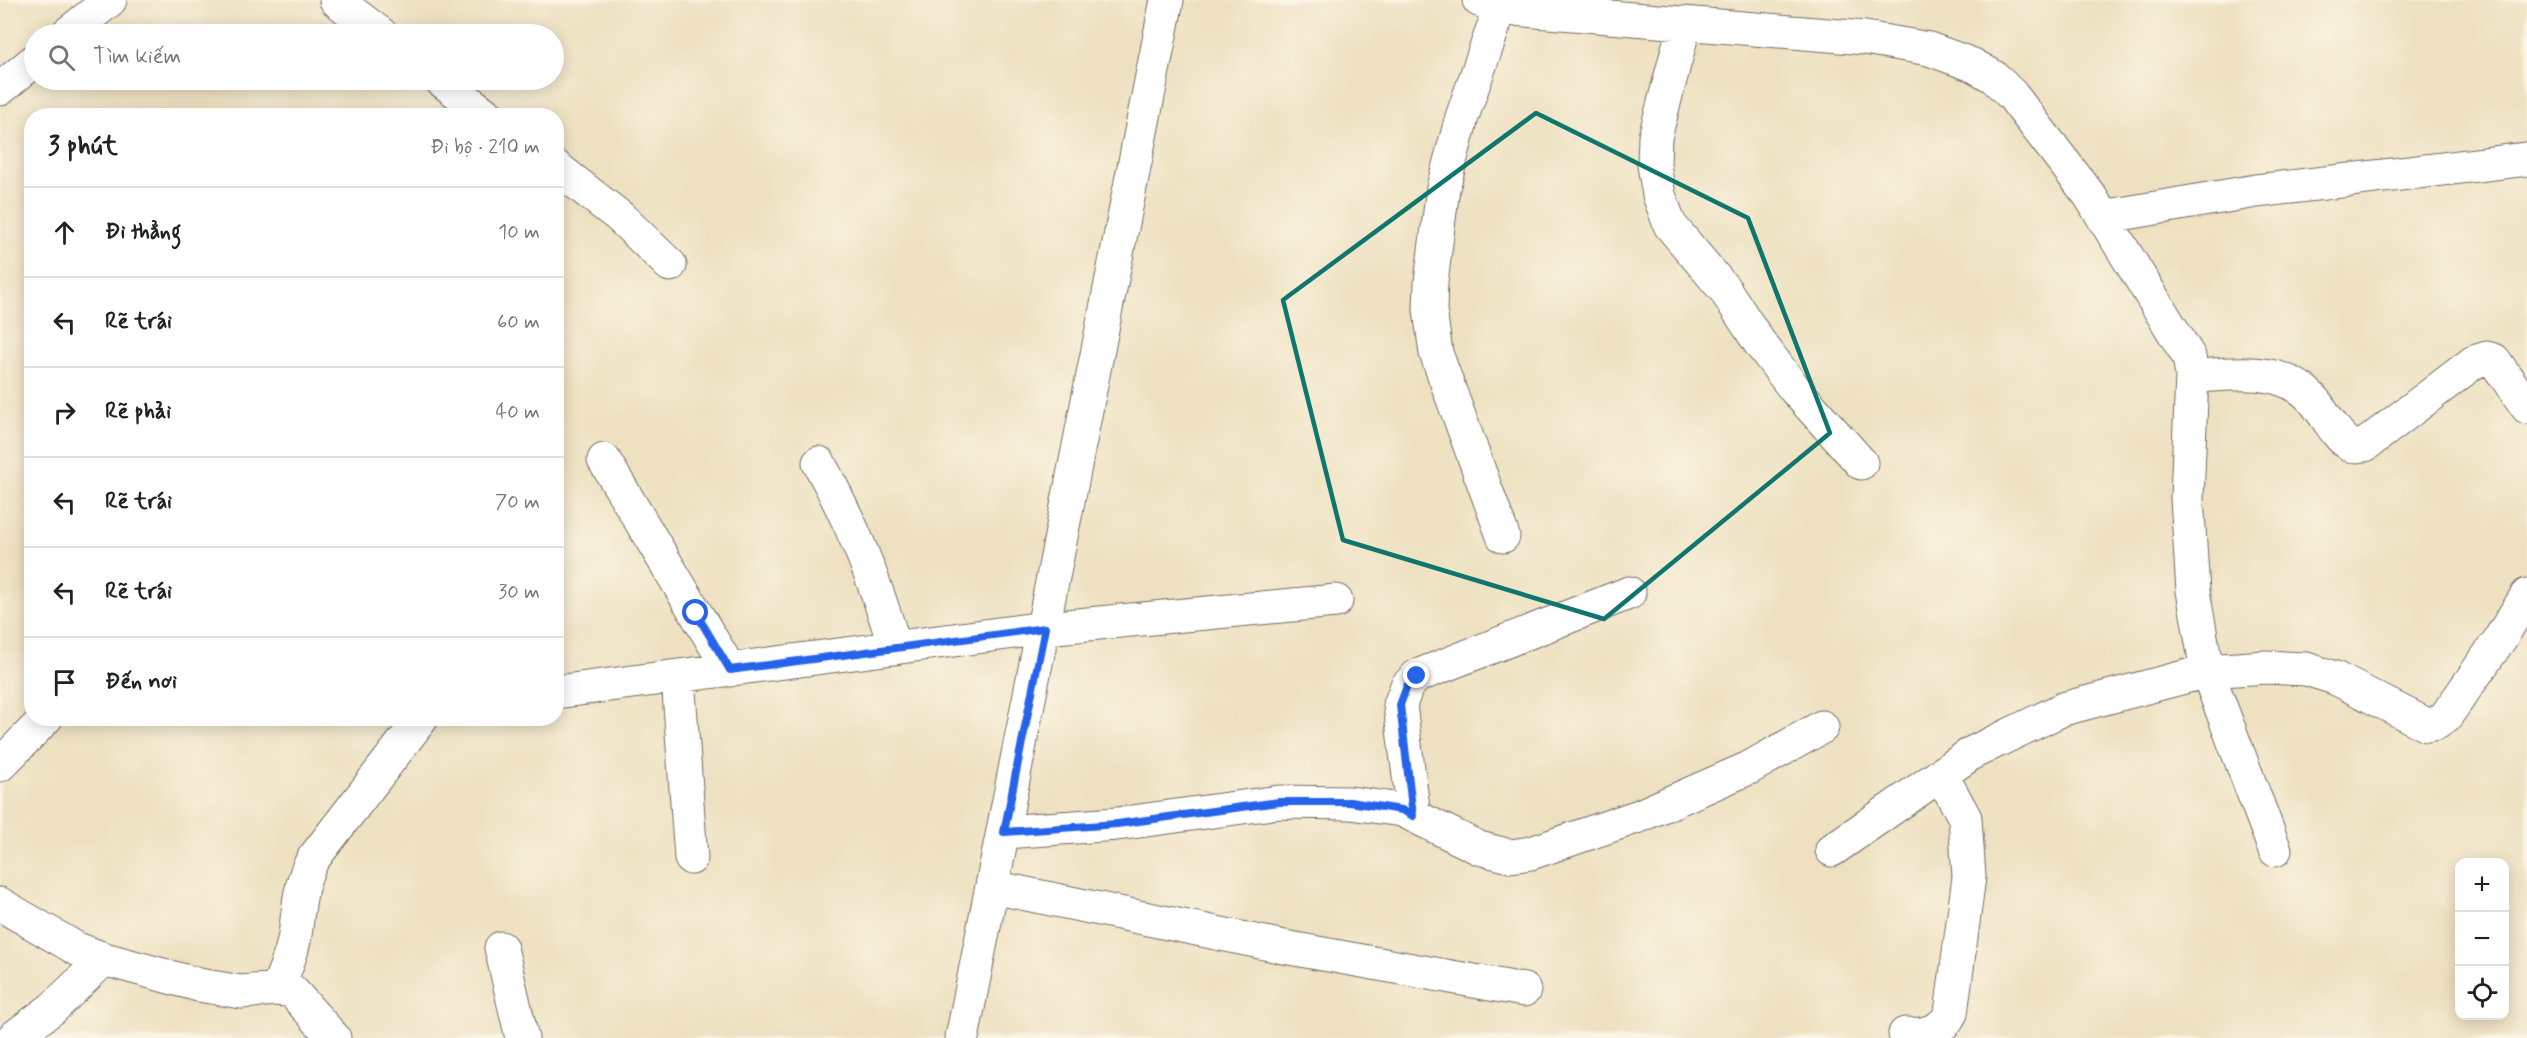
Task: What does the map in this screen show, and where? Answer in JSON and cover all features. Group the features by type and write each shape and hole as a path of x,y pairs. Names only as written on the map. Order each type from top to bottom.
{"street":[{"path":"80,24 110,0"},
{"path":"336,0 368,24"},
{"path":"962,1038 1045,628 1167,0"},
{"path":"1503,536 1436,353 1430,310 1431,282 1443,188 1489,4 1865,38 1929,49 1973,65 1994,77 2012,95 2103,217 2181,340 2189,357 2192,376 2187,498 2193,591 2207,671 2275,850"},
{"path":"1685,23 1655,137 1654,165 1659,195 1670,225 1725,290 1759,342 1793,387 1861,464"},
{"path":"0,89 24,69"},
{"path":"454,90 478,108"},
{"path":"2103,217 2256,191 2527,159"},
{"path":"564,173 620,217 670,265"},
{"path":"2192,376 2261,374 2283,379 2301,388 2314,400 2347,443 2356,447 2365,445 2474,362 2487,358 2494,360 2527,407"},
{"path":"604,460 730,670"},
{"path":"819,463 846,513 876,582 895,648"},
{"path":"1413,816 1400,705 1407,686 1417,676 1629,593"},
{"path":"1832,850 1972,753 2063,709 2207,671 2266,667 2306,669 2335,678 2427,725 2437,723 2446,716 2467,687 2527,596"},
{"path":"564,691 1045,628 1336,601"},
{"path":"678,676 691,858"},
{"path":"0,765 38,726"},
{"path":"277,989 288,966 303,876 313,859 416,726"},
{"path":"1004,832 1117,824 1279,802 1350,802 1402,810 1479,848 1510,856 1531,853 1639,816 1749,768 1822,727"},
{"path":"1905,1034 1919,1036 1934,1031 1948,1020 1970,877 1965,818 1941,774"},
{"path":"993,887 1284,947 1524,990"},
{"path":"0,904 77,950 104,959 199,985 241,992 277,989 292,991 334,1038"},
{"path":"501,948 522,1038"},
{"path":"14,1038 53,1008 104,959"}],"highlighted area":[{"path":"1536,113 1748,218 1830,433 1604,619 1343,540 1283,300"}],"route":[{"path":"696,613 730,670 1045,628 1004,832 1117,824 1279,802 1350,802 1402,810 1413,816 1400,705 1407,686 1417,676"}]}
